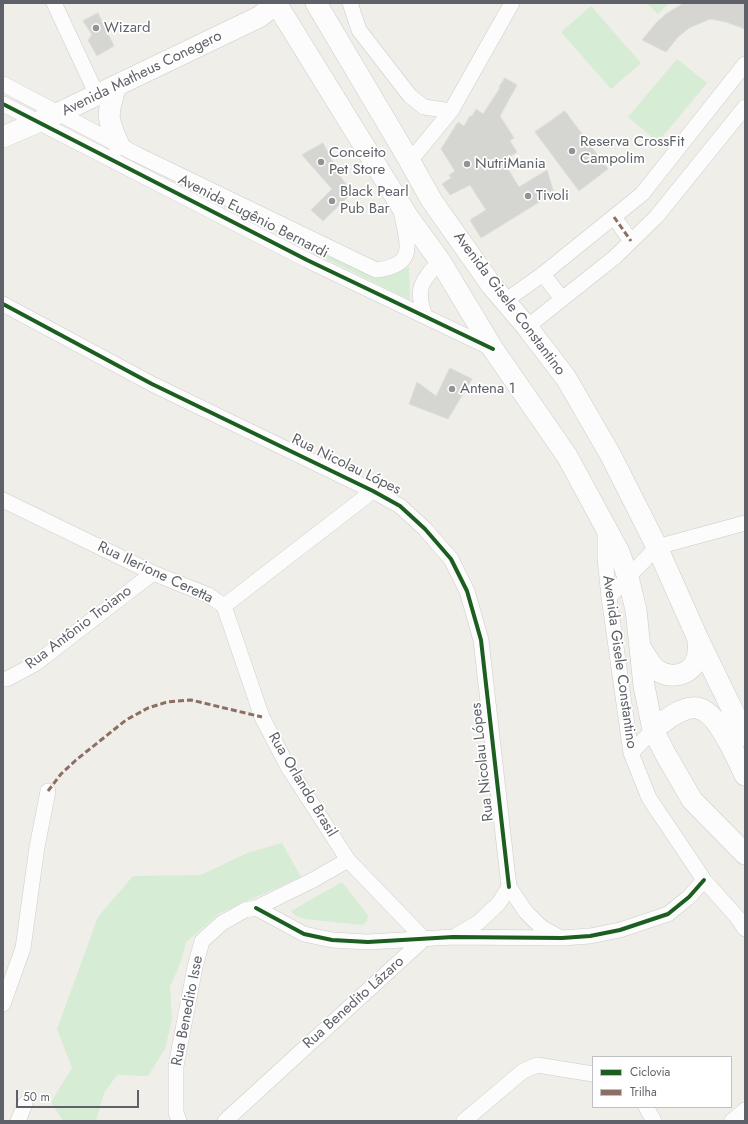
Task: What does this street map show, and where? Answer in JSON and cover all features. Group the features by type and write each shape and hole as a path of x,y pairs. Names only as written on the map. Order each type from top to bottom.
{"main road":[{"name":"Avenida Matheus Conegero","path":"3,137 40,122 259,17 276,3"},
{"name":"Avenida Gisele Constantino","path":"276,3 399,202 440,261 493,349 567,456 619,552 628,577 636,610 644,686 654,730 666,755 692,800 745,854"},
{"name":"Avenida Gisele Constantino","path":"316,3 410,161 432,201 492,286 527,327 566,378 610,454 658,547 698,639 745,736"},
{"path":"116,86 108,112 110,126 119,145"},
{"path":"440,261 450,259 460,267 488,296 497,302 505,301"},
{"path":"640,647 656,670 669,675 682,675 693,667 698,657 698,639"},
{"path":"654,730 676,714 688,709 698,708 709,713 717,721 745,775"}],"street":[{"path":"54,3 97,95"},
{"path":"350,3 359,30 410,96 424,107 451,111"},
{"path":"410,161 451,111 512,3"},
{"path":"505,301 542,274 642,194 745,64"},
{"name":"Avenida Eugênio Bernardi","path":"3,84 119,145 376,270 390,268 399,264 406,256 407,246 399,202"},
{"name":"Avenida Eugênio Bernardi","path":"3,104 308,260 493,349"},
{"path":"527,327 615,257 657,216 745,107"},
{"path":"614,217 631,241"},
{"path":"425,316 420,302 421,288 426,276 440,261"},
{"path":"542,274 562,299"},
{"name":"Rua Nicolau Lópes","path":"3,304 152,384 373,491 400,506 425,530 451,560 467,591 481,640 508,887 526,912 540,927 562,938"},
{"name":"Rua Ilerione Ceretta","path":"3,500 154,573 208,594 224,606 373,491"},
{"path":"658,547 745,523"},
{"name":"Avenida Gisele Constantino","path":"605,527 605,558 609,597 631,753 649,798 704,880 737,917 745,929"},
{"name":"Avenida Gisele Constantino","path":"628,577 658,547"},
{"name":"Rua Antônio Troiano","path":"3,679 6,679 36,664 154,573"},
{"path":"609,597 628,577"},
{"name":"Rua Orlando Brasil","path":"224,606 262,717 288,768 348,860 424,939"},
{"path":"631,753 654,730"},
{"path":"3,1004 23,948 37,847 48,791"},
{"name":"Rua Benedito Isse","path":"179,1121 176,1112 176,1066 195,967 202,941 222,922 244,910 256,908 313,880 348,860"},
{"path":"424,939 453,937 562,938 590,936 620,930 668,914 688,897 704,880"},
{"path":"453,937 479,922 499,902 508,887"},
{"name":"Rua Benedito Lázaro","path":"256,908 304,934 332,940 368,942 424,939"},
{"name":"Rua Benedito Lázaro","path":"225,1121 424,939"},
{"path":"464,1121 523,1071 537,1065 592,1074"},
{"path":"18,1121 25,1104"},
{"path":"647,1108 654,1121"},
{"path":"732,1121 745,1110"}],"green space":[{"path":"646,3 669,3 658,14"},
{"path":"591,6 641,63 611,89 561,32"},
{"path":"677,59 707,83 658,142 628,117"},
{"path":"289,234 373,274 384,277 409,267 410,300 284,238"},
{"path":"282,843 301,877 220,913 186,942 181,961 170,987 172,1019 165,1049 148,1076 117,1075 104,1093 96,1121 63,1121 51,1102 72,1068 57,1029 98,917 133,876 201,875 247,853"},
{"path":"342,882 368,915 367,921 363,925 305,919 296,916 291,911"}],"building":[{"path":"684,3 745,3 745,29 726,22 710,19 689,28 678,37 666,52 642,40 656,23 666,14"},
{"name":"Wizard","path":"98,13 114,46 97,56 88,40 92,35 83,21"},
{"path":"505,78 517,85 500,116 514,138 510,141 517,152 503,161 519,187 547,170 554,193 481,238 470,220 486,210 470,185 450,195 442,184 451,178 449,175 455,171 441,149 458,122 464,126 476,109 483,114"},
{"name":"Reserva CrossFit Campolim","path":"565,111 608,169 579,191 535,132"},
{"path":"323,143 342,179 353,192 323,221 311,210 332,189 302,155"},
{"name":"Antena 1","path":"450,368 472,379 448,419 409,404 417,382 436,396"}],"marked path":[{"path":"614,217 631,241"},
{"path":"48,791 61,774 76,760 126,720 148,708 167,702 191,700 262,717"}],"cycle path":[{"path":"3,104 307,260 493,349"},
{"path":"3,304 152,384 373,491 400,506 425,529 451,559 467,591 481,640 509,887"},
{"path":"256,908 304,934 332,940 368,942 453,937 562,938 590,936 620,930 668,914 689,897 704,880"}],"place":[{"name":"Wizard","path":"96,28"},
{"name":"Reserva CrossFit Campolim","path":"572,151"},
{"name":"Conceito Pet Store","path":"321,162"},
{"name":"NutriMania","path":"467,164"},
{"name":"Tivoli","path":"528,196"},
{"name":"Black Pearl Pub Bar","path":"332,201"},
{"name":"Antena 1","path":"452,389"}]}
